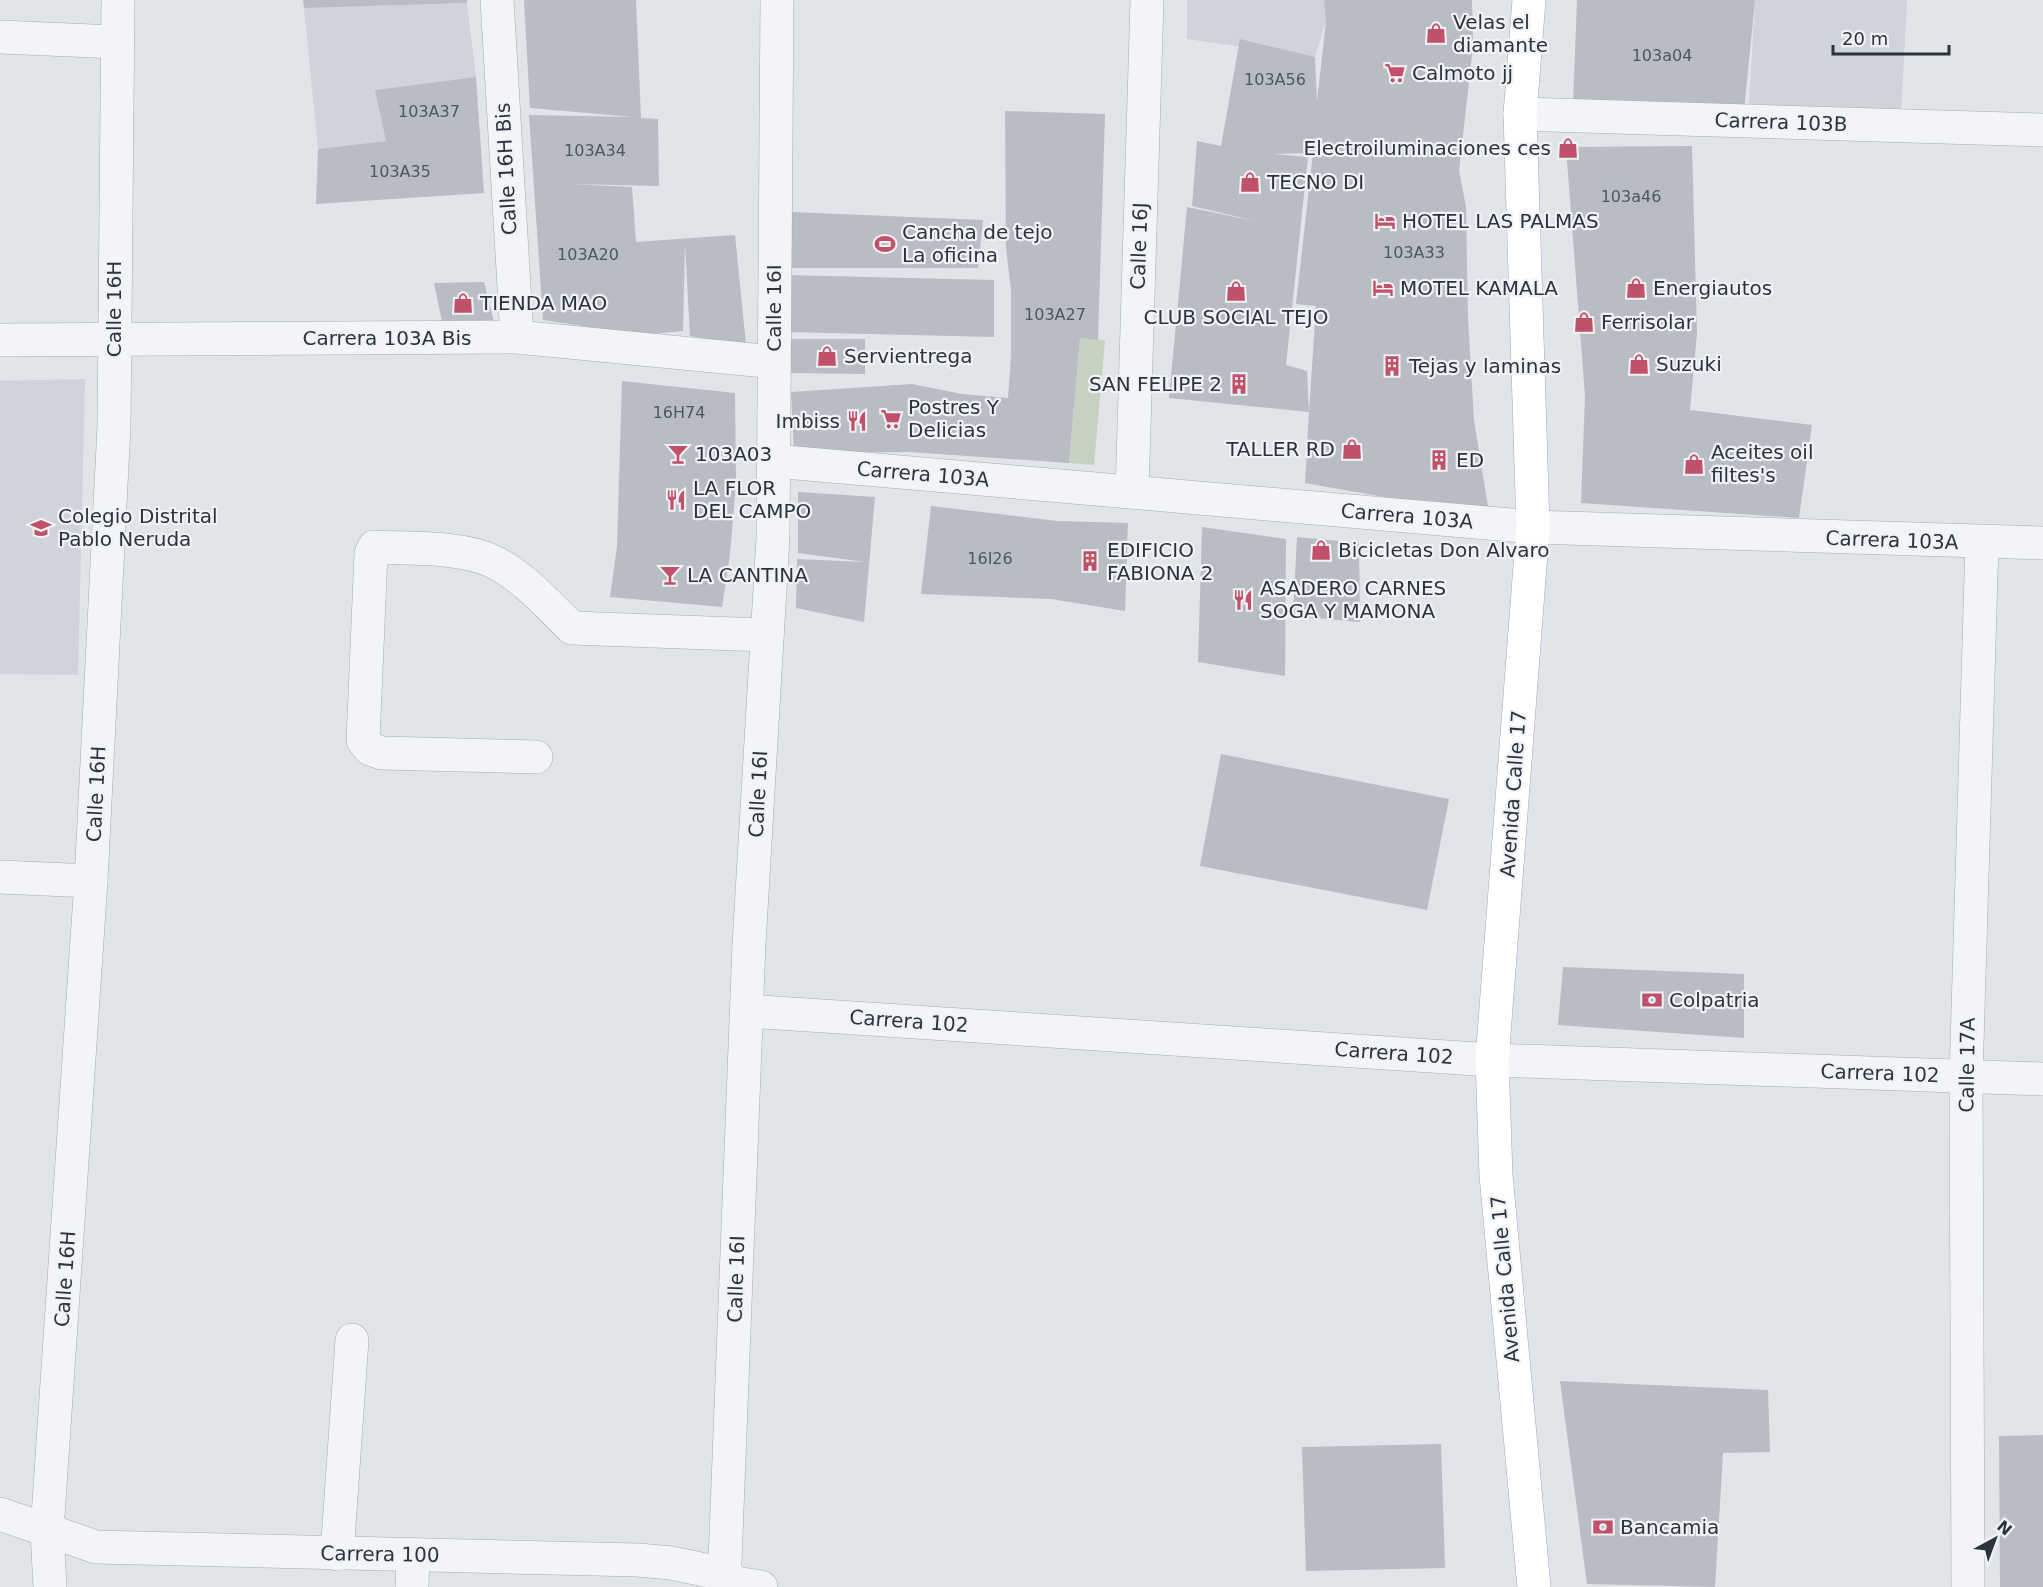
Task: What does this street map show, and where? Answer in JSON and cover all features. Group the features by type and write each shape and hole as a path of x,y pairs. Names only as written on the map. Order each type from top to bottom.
{"main road":[{"name":"Avenida Calle 17","path":"1528,0 1520,114 1533,465 1533,527 1492,1059 1496,1175 1534,1587"}],"street":[{"name":"Calle 16H","path":"50,1587 47,1531 92,881 114,426 118,0"},
{"name":"Calle 16H Bis","path":"497,0 518,338"},
{"name":"Calle 16I","path":"724,1581 747,1011 773,538 777,0"},
{"name":"Calle 16J","path":"1132,492 1147,0"},
{"path":"0,37 116,42"},
{"name":"Carrera 103B","path":"1520,114 2043,130"},
{"name":"Carrera 103A Bis","path":"0,340 518,338 774,362"},
{"name":"Carrera 103A","path":"773,461 1533,527 1982,543 2043,543"},
{"name":"Calle 17A","path":"1968,1587 1966,1077 1982,543"},
{"path":"536,757 382,753 370,749 363,740 371,554 374,547 463,552 494,561 534,591 572,628 767,635"},
{"path":"0,877 92,881"},
{"name":"Carrera 102","path":"747,1011 1492,1059 2043,1079"},
{"path":"337,1554 352,1340"},
{"name":"Carrera 100","path":"0,1514 96,1547 337,1554 413,1571 638,1560 671,1563 724,1581 761,1587"}],"shaded area":[{"path":"1187,0 1325,0 1326,21 1315,57 1187,39"},
{"path":"1755,0 1907,0 1901,113 1749,104"},
{"path":"467,3 476,77 376,90 386,141 318,149 304,8"},
{"name":"Colegio Distrital Pablo Neruda","path":"85,379 78,675 0,674 0,381"}],"green space":[{"path":"1080,338 1105,340 1094,465 1069,463"}],"building":[{"path":"303,0 467,0 467,3 304,8"},
{"path":"524,0 636,0 641,118 658,119 659,186 571,184 632,187 636,242 735,235 746,345 690,336 685,244 683,331 642,335 543,320 529,115 633,117 530,108"},
{"path":"1324,0 1472,0 1473,46 1459,171 1466,207 1468,319 1474,420 1488,507 1401,500 1305,483 1309,412 1169,398 1187,207 1260,222 1192,206 1197,141 1221,146 1240,39 1315,57 1317,101 1326,21","holes":["1313,153 1296,304 1316,306 1309,412 1307,371 1286,365 1308,157 1272,154"]},
{"path":"1577,0 1755,0 1744,111 1573,105"},
{"path":"476,77 484,193 316,204 318,149 386,141 375,90"},
{"path":"1005,111 1105,114 1098,340 1080,338 1069,463 909,452 794,453 791,392 912,384 962,394 1008,398 1011,355 1011,290 1006,248"},
{"path":"1692,146 1697,333 1690,410 1812,425 1799,518 1581,503 1585,396 1566,147"},
{"name":"Cancha de tejo La oficina","path":"791,212 983,220 978,268 789,268"},
{"path":"786,275 994,280 994,337 786,332"},
{"name":"TIENDA MAO","path":"484,282 494,322 442,322 434,283"},
{"name":"Servientrega","path":"788,339 865,339 865,374 789,373"},
{"path":"622,381 735,393 736,482 730,554 722,607 610,597 617,546"},
{"path":"798,492 875,497 864,622 796,608 797,559 865,562 798,553"},
{"path":"931,506 1057,521 1128,523 1125,611 1051,599 921,594"},
{"name":"ASADERO CARNES SOGA Y MAMONA","path":"1202,527 1286,539 1285,676 1198,662"},
{"path":"1297,537 1359,543 1360,622 1293,616"},
{"path":"1221,754 1449,799 1427,910 1200,866"},
{"name":"Colpatria","path":"1563,967 1744,974 1744,1038 1558,1025"},
{"path":"1560,1381 1768,1390 1770,1452 1723,1453 1715,1587 1587,1584"},
{"path":"2043,1435 2043,1587 2000,1587 1999,1436"},
{"path":"1441,1444 1445,1568 1306,1571 1302,1447"}],"place":[{"name":"Velas el diamante","path":"1436,33"},
{"name":"Calmoto jj","path":"1395,73"},
{"name":"Electroiluminaciones ces","path":"1568,148"},
{"name":"TECNO DI","path":"1250,182"},
{"name":"HOTEL LAS PALMAS","path":"1385,221"},
{"name":"Cancha de tejo La oficina","path":"885,244"},
{"name":"MOTEL KAMALA","path":"1383,288"},
{"name":"Energiautos","path":"1636,288"},
{"name":"CLUB SOCIAL TEJO","path":"1236,291"},
{"name":"TIENDA MAO","path":"463,303"},
{"name":"Ferrisolar","path":"1584,322"},
{"name":"Servientrega","path":"827,356"},
{"name":"Suzuki","path":"1639,364"},
{"name":"Tejas y laminas","path":"1392,366"},
{"name":"SAN FELIPE 2","path":"1239,384"},
{"name":"Postres Y Delicias","path":"891,419"},
{"name":"Imbiss","path":"857,421"},
{"name":"TALLER RD","path":"1352,449"},
{"name":"103A03","path":"678,454"},
{"name":"ED","path":"1439,460"},
{"name":"Aceites oil filtes's","path":"1694,464"},
{"name":"LA FLOR DEL CAMPO","path":"676,500"},
{"name":"Colegio Distrital Pablo Neruda","path":"41,528"},
{"name":"Bicicletas Don Alvaro","path":"1321,550"},
{"name":"EDIFICIO FABIONA 2","path":"1090,561"},
{"name":"LA CANTINA","path":"670,575"},
{"name":"ASADERO CARNES SOGA Y MAMONA","path":"1243,600"},
{"name":"Colpatria","path":"1652,1000"},
{"name":"Bancamia","path":"1603,1527"}]}
